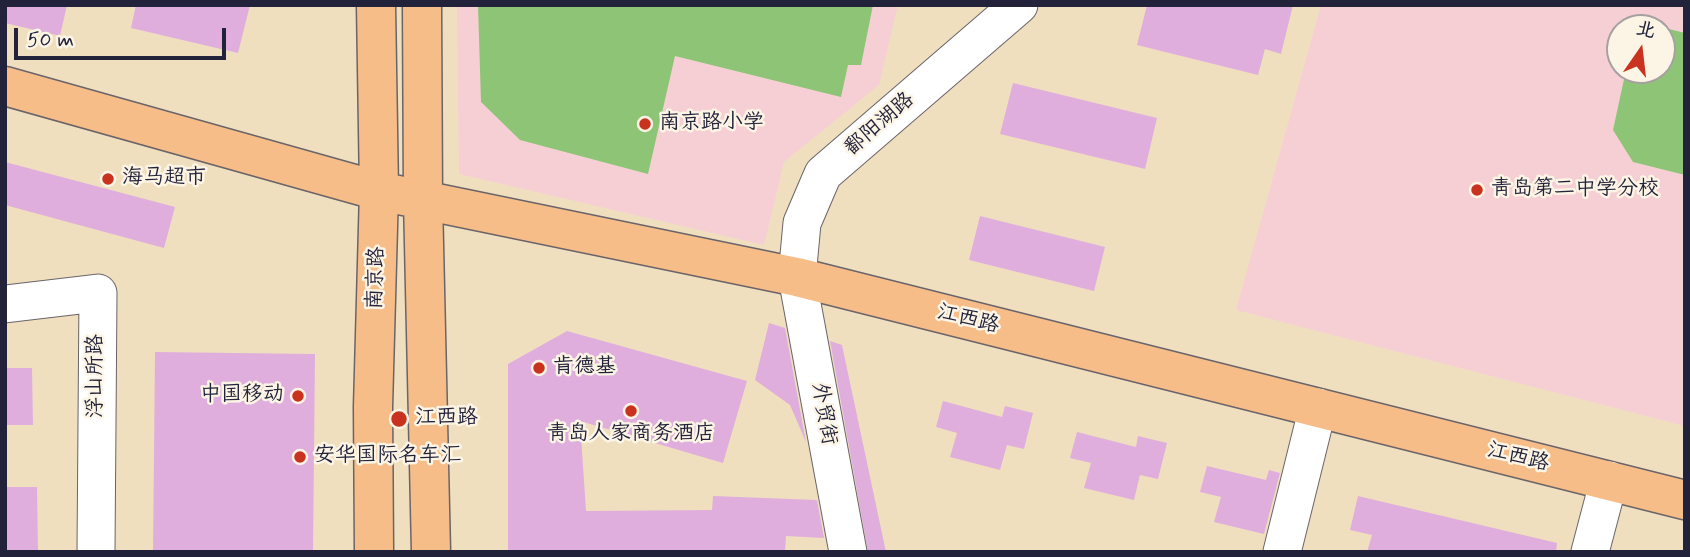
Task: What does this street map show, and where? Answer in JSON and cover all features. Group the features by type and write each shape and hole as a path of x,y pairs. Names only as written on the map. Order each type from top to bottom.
{"main road":[{"name":"南京路","path":"374,552 373,407 379,191 376,5"},
{"path":"422,5 423,200 431,552"},
{"name":"江西路","path":"5,86 379,191 797,277 1685,500"}],"street":[{"name":"鄱阳湖路","path":"797,277 802,223 823,174 1019,5"},
{"name":"外贸街","path":"797,277 848,552"},
{"name":"浮山所路","path":"5,304 98,293 96,552"},
{"path":"1282,552 1318,407"},
{"path":"1590,552 1609,481"}],"shaded area":[{"name":"南京路小学","path":"457,5 898,5 879,85 784,162 764,245 459,174"},
{"name":"青岛第二中学分校","path":"1321,5 1685,5 1685,426 1236,310"}],"green space":[{"path":"478,5 873,5 861,65 848,65 841,97 675,56 648,174 520,140 481,102"},
{"path":"1676,31 1685,33 1685,175 1633,162 1613,130 1623,84 1676,84"}],"building":[{"path":"5,5 67,5 60,36 5,23"},
{"path":"136,5 250,5 238,53 131,28"},
{"path":"1147,5 1293,5 1281,54 1265,49 1258,75 1137,45"},
{"path":"1013,83 1157,118 1145,169 1000,134"},
{"path":"5,162 175,207 164,248 5,205"},
{"path":"980,216 1105,247 1094,291 969,260"},
{"path":"769,323 785,328 806,442 790,405 755,380"},
{"path":"567,331 747,381 723,463 580,421 586,511 712,510 713,496 817,500 824,538 786,536 785,552 508,552 508,364"},
{"path":"830,341 842,345 886,552 868,552"},
{"path":"155,352 315,354 313,552 153,552"},
{"path":"5,368 32,368 33,425 5,425"},
{"path":"943,401 1002,417 1005,406 1033,413 1024,449 1007,445 1000,470 950,457 957,433 936,427"},
{"path":"1077,432 1136,447 1138,436 1167,443 1158,479 1140,475 1134,500 1084,488 1091,463 1070,458"},
{"path":"1207,466 1266,480 1269,470 1280,473 1264,534 1214,522 1221,497 1200,492"},
{"path":"5,487 37,487 38,552 5,552"},
{"path":"1358,496 1557,543 1556,552 1367,552 1372,535 1350,530"}],"place":[{"name":"南京路小学","path":"645,124"},
{"name":"海马超市","path":"108,179"},
{"name":"青岛第二中学分校","path":"1477,190"},
{"name":"肯德基","path":"539,368"},
{"name":"中国移动","path":"298,396"},
{"name":"青岛人家商务酒店","path":"631,411"},
{"name":"江西路","path":"399,419"},
{"name":"安华国际名车汇","path":"300,457"}]}
